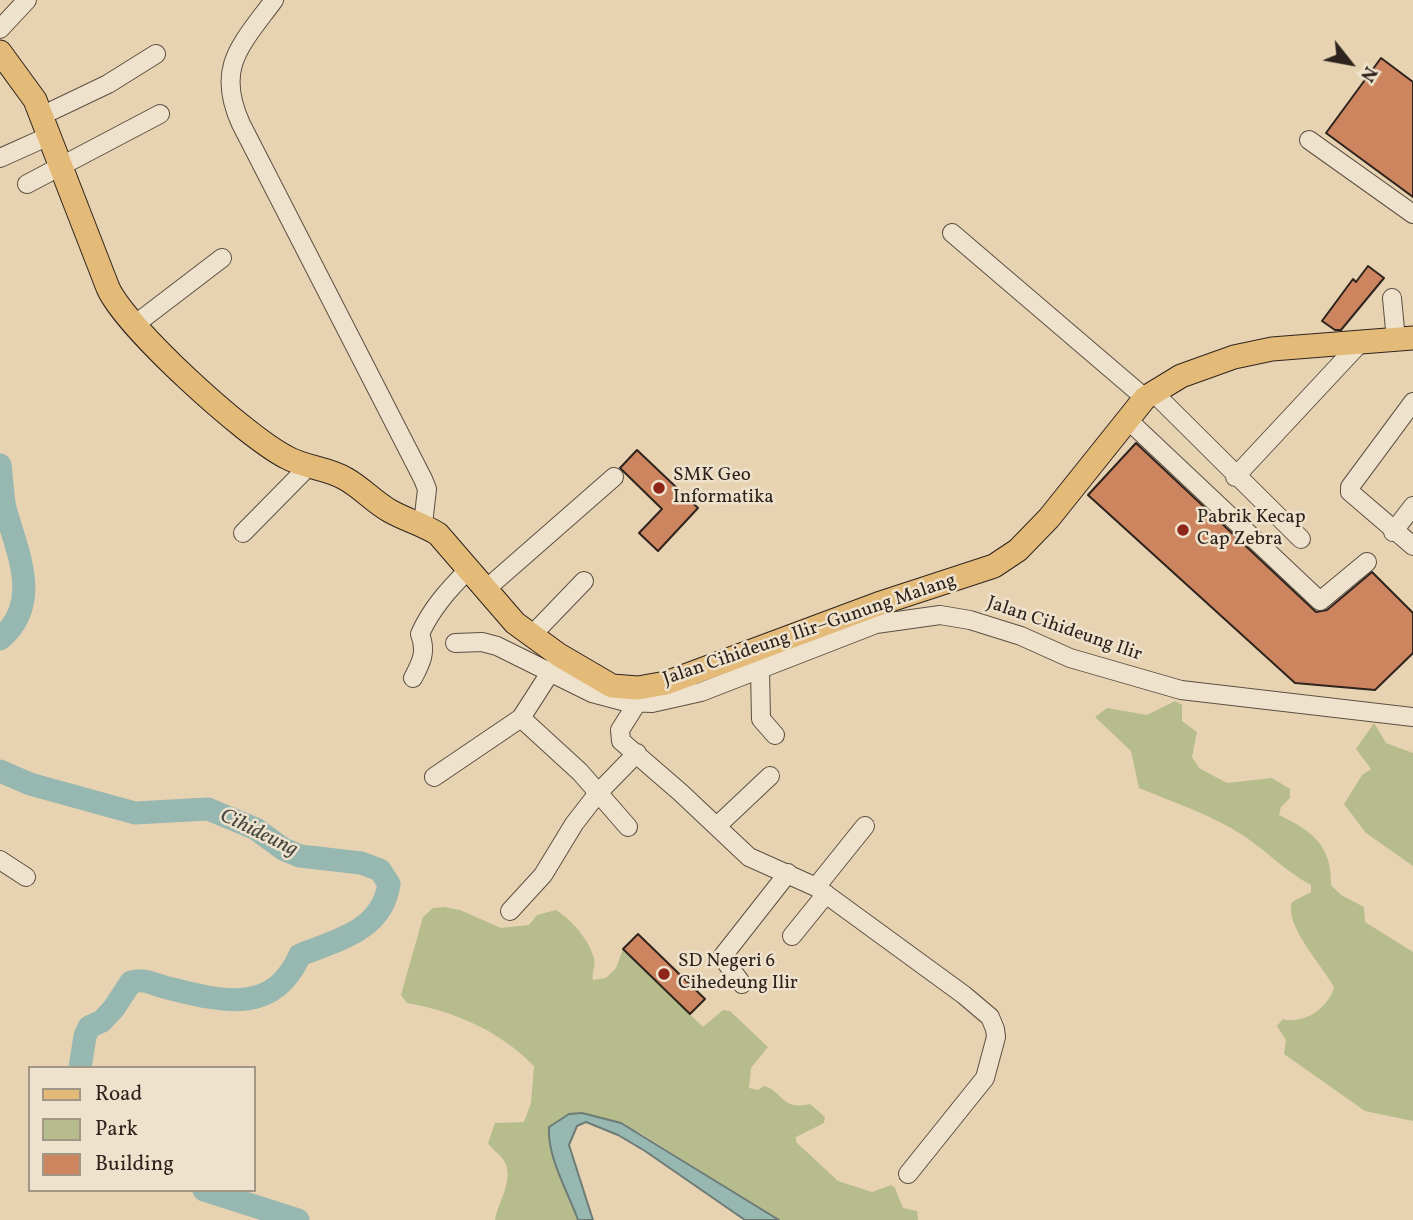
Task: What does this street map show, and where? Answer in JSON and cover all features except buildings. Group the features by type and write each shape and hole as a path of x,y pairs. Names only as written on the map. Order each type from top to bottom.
{"main road":[{"name":"Jalan Cihideung Ilir–Gunung Malang","path":"0,52 26,86 63,167 111,295 133,326 265,444 308,467 346,479 389,510 424,518 485,590 515,623 531,635 555,665 612,686 651,686 690,676 878,604 982,571 1018,550 1049,518 1150,396 1181,376 1234,357 1310,344 1405,339"}],"street":[{"path":"0,29 27,0"},
{"path":"274,0 248,36 231,68 229,82 235,111 427,489 424,518"},
{"path":"0,158 156,54"},
{"path":"27,184 160,114"},
{"path":"1309,140 1410,207"},
{"path":"952,233 1150,396 1301,539"},
{"path":"133,326 222,258"},
{"path":"1392,298 1405,339"},
{"path":"1235,477 1360,343"},
{"path":"1413,402 1350,487 1354,498 1413,546"},
{"path":"1128,420 1320,601 1325,600 1367,562"},
{"path":"243,533 308,467"},
{"path":"485,590 614,477"},
{"path":"1393,531 1413,506"},
{"path":"413,678 423,658 422,629 435,607 468,570"},
{"path":"531,635 584,581"},
{"path":"922,590 929,615"},
{"name":"Jalan Cihideung Ilir","path":"454,643 482,642 555,665 592,693 637,703 685,698 876,624 929,615 970,620 1021,636 1070,658 1181,690 1413,717"},
{"path":"434,777 521,718 555,665"},
{"path":"760,669 761,719 775,735"},
{"path":"637,703 624,722 619,737 749,858 788,873 821,890 990,1017 996,1037 985,1078 908,1174"},
{"path":"521,718 580,772 628,827"},
{"path":"510,911 550,866 574,824 598,793 637,753"},
{"path":"717,826 771,776"},
{"path":"792,936 865,826"},
{"path":"0,860 26,877"},
{"path":"742,984 722,957 788,873"}],"green space":[{"path":"1175,701 1182,705 1182,721 1197,732 1192,757 1199,768 1227,783 1272,778 1290,789 1290,798 1281,807 1279,815 1301,827 1324,849 1331,885 1341,895 1364,907 1365,922 1413,952 1413,1121 1365,1111 1284,1054 1286,1040 1277,1026 1283,1019 1299,1019 1314,1013 1327,1002 1334,987 1299,933 1291,911 1292,902 1311,892 1311,885 1232,829 1139,788 1131,751 1095,717 1107,708 1147,715"},
{"path":"1374,723 1386,743 1413,753 1413,866 1366,833 1344,804 1362,775 1371,769 1356,749"},
{"path":"433,908 460,910 501,928 529,925 537,915 556,910 574,925 592,951 593,980 606,978 616,968 623,949 703,1027 723,1010 730,1011 768,1047 751,1068 749,1088 770,1088 788,1103 810,1104 825,1117 824,1123 796,1137 796,1142 838,1181 872,1192 891,1185 895,1188 903,1208 917,1211 918,1220 779,1220 640,1133 569,1114 549,1127 550,1146 578,1220 495,1220 508,1174 503,1159 488,1143 495,1123 524,1122 531,1103 534,1066 506,1042 475,1024 407,1003 401,995 423,917"}],"water":[{"path":"582,1113 621,1123 779,1220 745,1220 645,1151 618,1135 586,1122 577,1126 569,1145 593,1220 578,1220 551,1150 549,1127 569,1114"}],"waterway":[{"name":"Cihideung","path":"0,465 4,503 20,559 24,593 21,610 13,625 0,639"},
{"name":"Cihideung","path":"0,771 30,784 135,813 208,809 256,829 283,849 300,856 361,863 380,870 389,884 385,900 368,923 343,938 300,955 289,974 275,988 260,996 244,999 207,997 145,981 131,982 102,1021 89,1027 80,1066"},
{"name":"Cihideung","path":"210,1192 298,1220"}],"place":[{"name":"SMK Geo Informatika","path":"659,488"},
{"name":"Pabrik Kecap Cap Zebra","path":"1183,530"},
{"name":"SD Negeri 6 Cihedeung Ilir","path":"664,974"}]}
